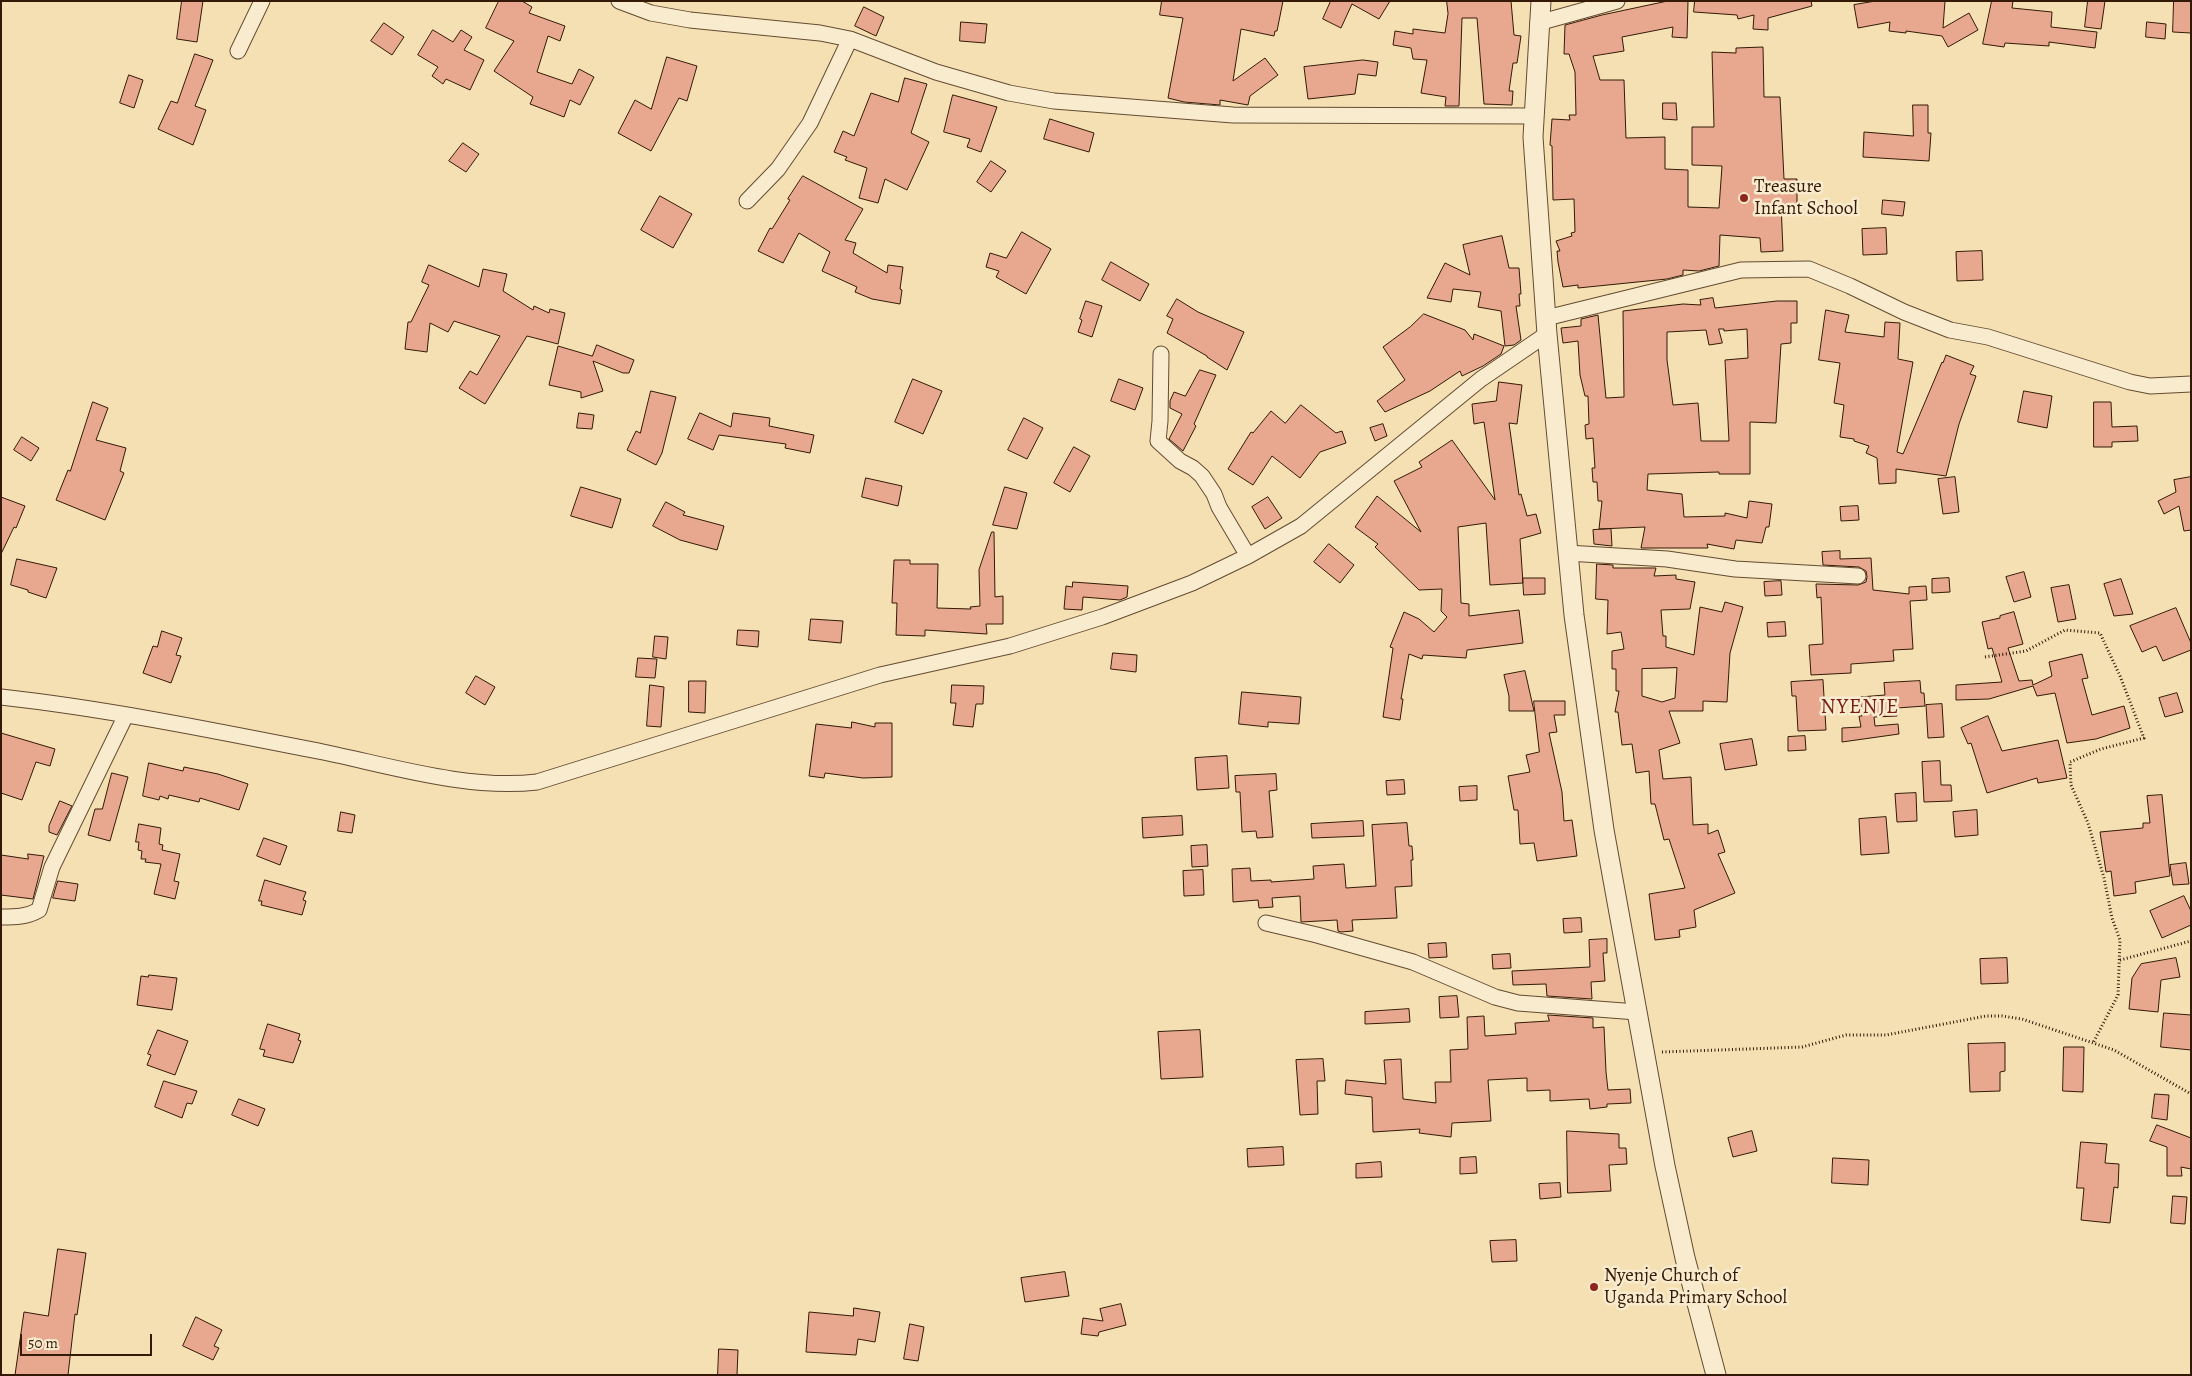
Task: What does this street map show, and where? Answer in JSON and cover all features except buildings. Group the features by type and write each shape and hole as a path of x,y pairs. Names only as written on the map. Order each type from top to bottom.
{"street":[{"path":"238,51 262,1"},
{"path":"619,1 652,13 690,20 820,33 850,39 936,72 1009,93 1054,101 1233,115 1534,116"},
{"path":"1540,1 1533,138 1546,326 1567,553 1604,830 1644,1053 1665,1166 1685,1258 1716,1375"},
{"path":"1538,23 1617,1"},
{"path":"748,201 778,169 810,123 850,39"},
{"path":"1,697 77,706 447,777 520,784 537,782 880,676 1020,644 1102,617 1183,586 1248,556 1301,526 1546,326 1741,270 1803,268 1827,275 1904,312 1950,330 1988,337 2130,382 2150,386 2191,384"},
{"path":"1161,354 1158,441 1180,461 1193,468 1202,476 1248,556"},
{"path":"1567,553 1667,559 1735,568 1858,576"},
{"path":"1,917 17,917 32,914 39,910 52,867 126,715"},
{"path":"1266,923 1317,935 1412,962 1495,997 1518,1003 1637,1012"}],"path":[{"path":"1985,657 2026,651 2065,630 2100,633 2120,676 2144,738 2101,749 2070,762 2071,785 2088,823 2104,878 2112,918 2120,940 2118,996 2093,1043"},
{"path":"2120,960 2191,941"},
{"path":"1644,1053 1802,1047 1846,1035 1886,1035 1986,1016 2022,1019 2114,1050 2191,1094"}],"place":[{"name":"Treasure Infant School","path":"1744,198"},
{"name":"Nyenje Church of Uganda Primary School","path":"1594,1287"}],"district":[{"name":"NYENJE","path":"1860,708"}]}
